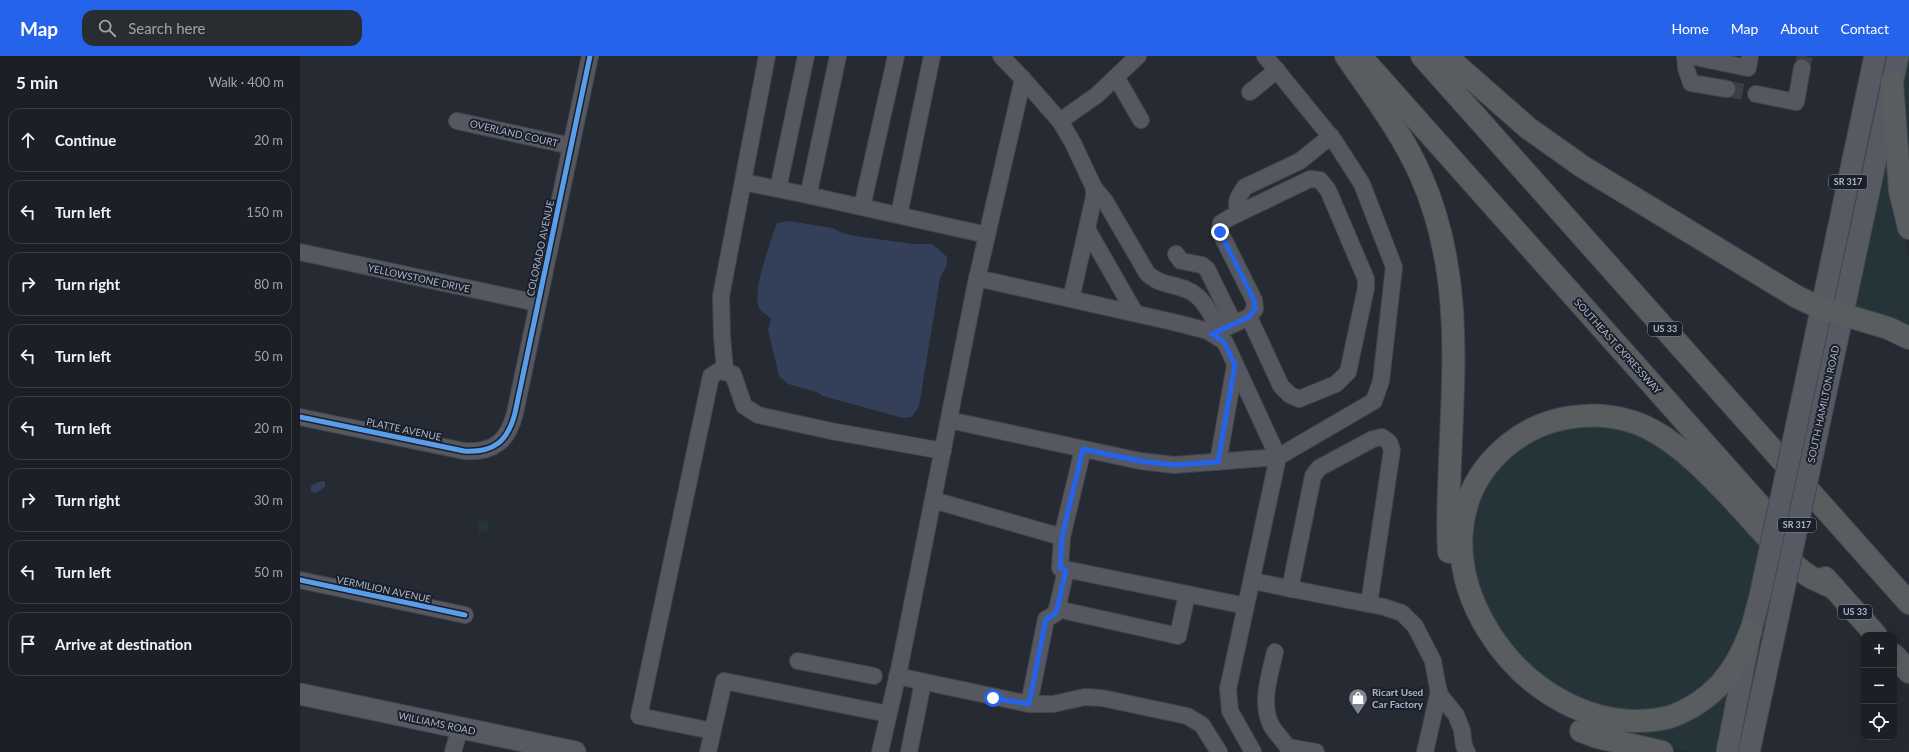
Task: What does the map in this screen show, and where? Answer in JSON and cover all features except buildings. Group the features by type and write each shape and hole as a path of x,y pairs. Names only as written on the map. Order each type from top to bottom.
{"highway":[{"path":"1346,56 1402,138 1422,177 1437,222 1446,257 1451,288 1454,355 1448,539 1455,587 1469,628 1488,660 1501,676 1538,708 1564,724 1597,737 1662,752"},
{"name":"SOUTHEAST EXPRESSWAY","path":"1360,56 1873,632"},
{"name":"US 33","path":"1422,56 1909,603"},
{"path":"1446,56 1528,128 1583,167 1797,296 1821,308 1888,328 1909,338"},
{"path":"1892,82 1900,191 1909,228"},
{"path":"1751,630 1740,659 1725,679 1713,692 1693,706 1677,714 1659,720 1625,726 1592,721 1571,713 1531,689 1514,673 1485,635 1476,614 1464,578 1461,546 1466,514 1476,484 1492,460 1501,450 1517,438 1543,424 1582,416 1606,416 1629,420 1651,429 1673,443 1724,491 1795,565 1809,576 1834,588"},
{"path":"1897,658 1909,672"}],"main road":[{"name":"SR 317","path":"1727,752 1751,630 1760,596 1875,56"},
{"name":"SOUTH HAMILTON ROAD","path":"1749,752 1898,56"},
{"name":"WILLIAMS ROAD","path":"300,694 575,752"}],"street":[{"name":"COLORADO AVENUE","path":"502,440 507,435 513,420 590,56"},
{"path":"725,371 721,296 767,56"},
{"path":"778,189 806,56"},
{"path":"812,196 809,192 838,56"},
{"path":"862,207 896,56"},
{"path":"899,215 932,56"},
{"path":"1001,56 1060,121 1073,142 1094,188 1106,201 1147,273 1154,280 1196,295 1206,306 1216,332 1224,342 1278,457 1228,689 1230,711 1253,752"},
{"path":"1060,121 1097,95 1138,56"},
{"path":"949,420 1140,461 1174,465 1278,457 1374,401 1380,381 1394,267 1362,184 1331,136 1266,56"},
{"path":"1685,56 1686,68 1691,83 1727,89"},
{"path":"1690,56 1748,68 1750,56"},
{"path":"1756,94 1796,102 1802,68"},
{"path":"1250,92 1277,70"},
{"path":"1116,77 1141,120"},
{"path":"880,752 897,676 977,278 1023,79"},
{"name":"OVERLAND COURT","path":"457,120 571,146"},
{"path":"1239,213 1237,202 1245,187 1300,161 1331,136"},
{"path":"977,278 1216,332 1242,321 1255,309 1254,300 1220,232 1221,224 1239,213 1310,179 1320,180 1328,190 1366,279 1366,288 1348,372 1336,384 1299,399 1290,395 1281,386 1242,321 1207,269 1202,265 1181,260 1176,254"},
{"path":"743,182 987,234"},
{"path":"1071,299 1087,229 1094,188"},
{"path":"1087,229 1135,313"},
{"name":"YELLOWSTONE DRIVE","path":"300,252 538,303"},
{"path":"1218,462 1235,365"},
{"path":"712,730 639,716 711,376 719,371 725,371 733,374 744,406 758,415 831,431 943,451"},
{"name":"PLATTE AVENUE","path":"300,416 464,451 484,450 502,440"},
{"path":"1290,589 1313,476 1319,468 1373,439 1382,438 1389,442 1392,450 1369,604"},
{"path":"1083,449 1062,537 1060,568 1246,606"},
{"path":"933,500 1062,537"},
{"path":"1029,704 1046,619 1055,614 1066,570"},
{"name":"VERMILION AVENUE","path":"300,580 465,615"},
{"path":"1252,580 1369,604 1402,613 1415,626 1434,661 1438,691 1425,752"},
{"path":"1057,609 1178,636 1187,594"},
{"path":"1275,652 1266,700 1270,723 1279,738 1290,749 1316,752"},
{"path":"798,661 874,676"},
{"path":"897,676 1029,704 1053,704 1085,697 1102,698 1187,716 1202,724 1219,752"},
{"path":"708,752 724,681 888,714"},
{"path":"909,752 923,682"},
{"path":"1438,691 1456,715 1462,730 1464,746 1468,752"},
{"path":"453,752 460,728"}],"shaded area":[{"path":"1907,56 1909,56 1909,196 1901,91"},
{"path":"1887,154 1909,257 1909,331 1855,313"},
{"path":"1598,420 1657,439 1713,492 1761,542 1739,632 1717,674 1680,703 1636,715 1587,710 1511,654 1468,574 1469,528 1484,486 1506,455 1547,430"},
{"path":"488,520 490,531 479,533 477,522"},
{"path":"1729,684 1716,752 1689,752 1622,738 1624,731 1658,726"}],"water":[{"path":"789,221 832,228 842,233 855,236 914,244 932,244 946,256 947,262 940,278 919,406 912,417 903,418 823,396 817,392 788,384 779,376 768,330 771,319 760,309 758,292 762,268 776,225 777,223"},
{"path":"321,481 325,482 325,487 315,493 311,491 311,486"}],"tunnel":[{"path":"1802,68 1805,56"},
{"path":"1727,89 1756,94"}],"cycle path":[{"path":"300,417 464,451 484,450 498,443 504,438 512,423 515,413 590,56"},
{"path":"300,580 465,615"}],"place":[{"name":"Ricart Used Car Factory","path":"1358,715"}],"route":[{"path":"993,698 1029,704 1043,641 1046,619 1055,614 1066,570 1060,568 1062,537 1083,449 1140,461 1174,465 1218,462 1235,365 1224,342 1212,334 1249,317 1255,309 1254,300 1220,232"}]}
